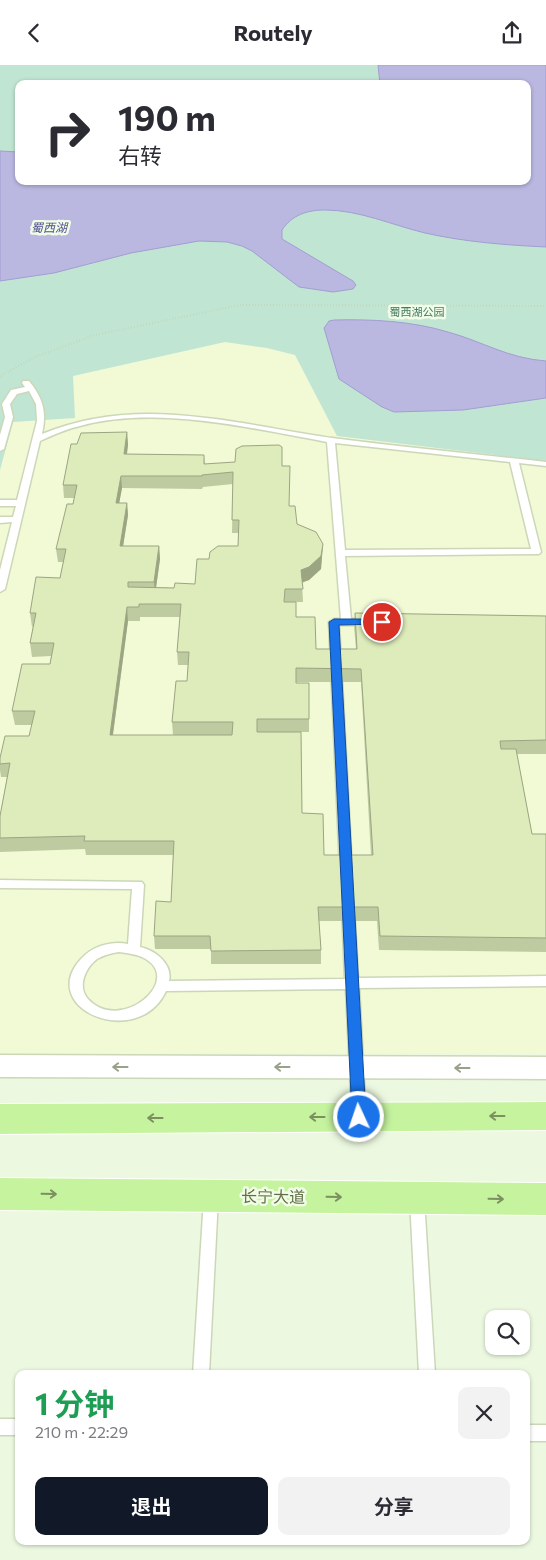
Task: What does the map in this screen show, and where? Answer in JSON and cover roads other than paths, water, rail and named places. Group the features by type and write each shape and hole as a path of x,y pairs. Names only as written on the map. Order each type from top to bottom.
{"main road":[{"path":"0,1119 546,1116"},
{"name":"长宁大道","path":"0,1194 546,1199"}],"street":[{"path":"0,1066 546,1068"}],"lane":[{"path":"0,449 9,417 6,404 8,399 14,392 28,385 36,393 41,405 42,421 0,589"},
{"path":"37,439 79,423 95,420 168,417 211,420 331,440 546,464"},
{"path":"331,440 346,622"},
{"path":"340,553 536,552 514,461"},
{"path":"0,503 21,503"},
{"path":"0,520 17,519"},
{"path":"359,1117 334,622 384,622"},
{"path":"0,884 138,885 134,947"},
{"path":"134,947 146,952 157,960 163,969 161,993 152,1003 139,1011 124,1015 100,1013 92,1010 82,1001 76,989 77,977 83,965 92,956 105,949 134,947"},
{"path":"162,986 546,981"},
{"path":"201,1370 211,1196"},
{"path":"417,1198 427,1370"},
{"path":"0,1427 15,1427"},
{"path":"530,1433 546,1433"}],"water":[{"name":"蜀西湖","path":"378,65 546,65 546,247 455,239 425,233 350,212 318,210 300,214 290,221 282,230 282,239 353,281 356,285 353,289 333,292 299,287 252,251 242,246 227,242 199,241 131,253 54,273 0,281 0,151 15,152 15,185 531,185 531,80 380,80"},
{"path":"377,320 420,325 461,336 519,357 546,361 546,398 463,410 394,412 382,407 339,379 324,328 329,321"}],"park label":[{"name":"蜀西湖公园","path":"417,311"}]}
